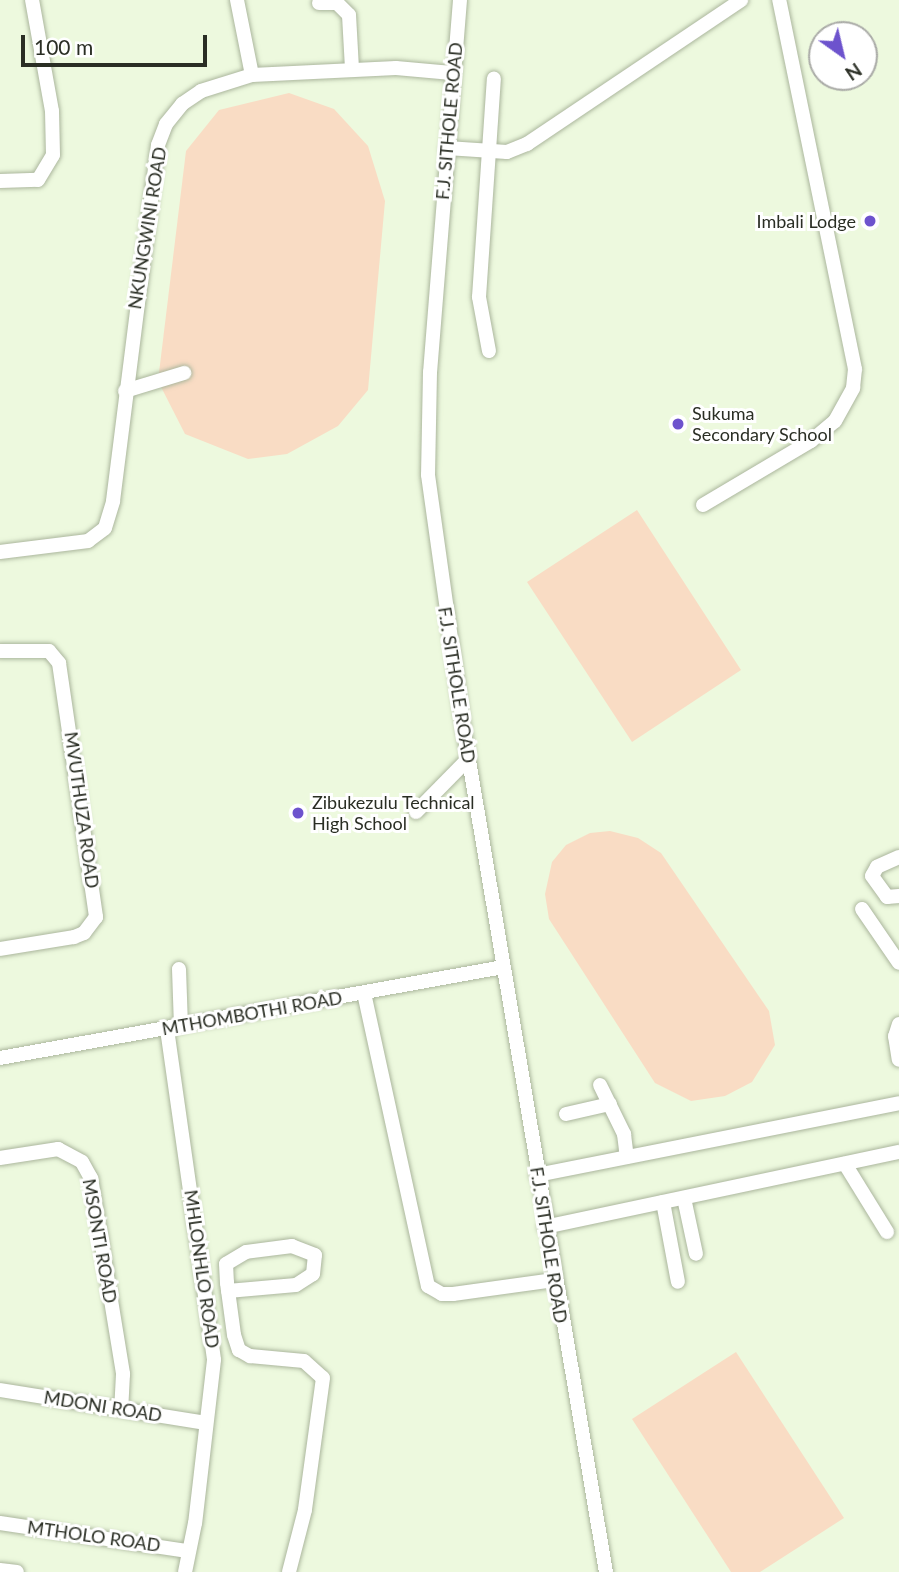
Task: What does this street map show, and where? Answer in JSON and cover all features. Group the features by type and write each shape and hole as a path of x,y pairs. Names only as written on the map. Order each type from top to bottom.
{"street":[{"path":"0,181 38,180 53,155 52,111 32,0"},
{"path":"237,0 252,75"},
{"name":"F.J. SITHOLE ROAD","path":"460,0 452,73 430,372 428,475 468,759 545,1227 606,1572"},
{"path":"447,148 507,152 527,144 741,0"},
{"path":"704,505 811,441 835,421 853,388 855,369 779,0"},
{"path":"319,3 337,3 349,15 352,69"},
{"name":"NKUNGWINI ROAD","path":"0,552 88,541 105,528 113,500 124,391 158,145 166,124 201,91 252,75 352,69 452,73"},
{"path":"489,351 479,297 494,79"},
{"path":"124,391 184,373"},
{"name":"MVUTHUZA ROAD","path":"0,651 49,651 59,663 96,917 84,933 74,937 1,945"},
{"path":"416,812 468,759"},
{"path":"899,857 877,867 872,876 887,897 899,896"},
{"path":"862,909 899,963"},
{"name":"MTHOMBOTHI ROAD","path":"0,1058 503,967"},
{"name":"MHLONHLO ROAD","path":"178,969 174,1028 215,1365 185,1572"},
{"path":"364,992 428,1286 442,1294 453,1294 554,1280"},
{"path":"899,1024 895,1036 899,1060"},
{"path":"600,1085 624,1134 627,1157"},
{"path":"537,1175 899,1102"},
{"path":"566,1114 610,1104"},
{"name":"MSONTI ROAD","path":"0,1158 58,1149 82,1162 91,1178 123,1374 121,1408"},
{"path":"545,1227 899,1152"},
{"path":"845,1164 887,1232"},
{"path":"684,1198 696,1254"},
{"path":"663,1202 678,1282"},
{"path":"228,1291 296,1285 313,1274 315,1255 292,1246 234,1256 226,1264 228,1291 236,1344 243,1354 304,1362 315,1366 323,1378 305,1510 289,1572"},
{"name":"MDONI ROAD","path":"0,1390 205,1423"},
{"name":"MTHOLO ROAD","path":"0,1523 188,1551"},
{"path":"0,1570 17,1572"}],"shaded area":[{"path":"289,93 334,109 368,146 385,201 368,390 338,426 287,454 248,459 185,434 158,381 186,151 219,110"},
{"path":"637,510 741,670 632,742 527,582"},
{"path":"610,831 638,838 661,853 769,1011 775,1045 752,1082 725,1096 691,1101 655,1083 549,919 545,894 552,862 566,845 590,833"},
{"path":"736,1352 844,1518 760,1572 731,1572 632,1419"}],"place":[{"name":"Imbali Lodge","path":"870,221"},
{"name":"Sukuma Secondary School","path":"678,424"},
{"name":"Zibukezulu Technical High School","path":"298,813"}]}
